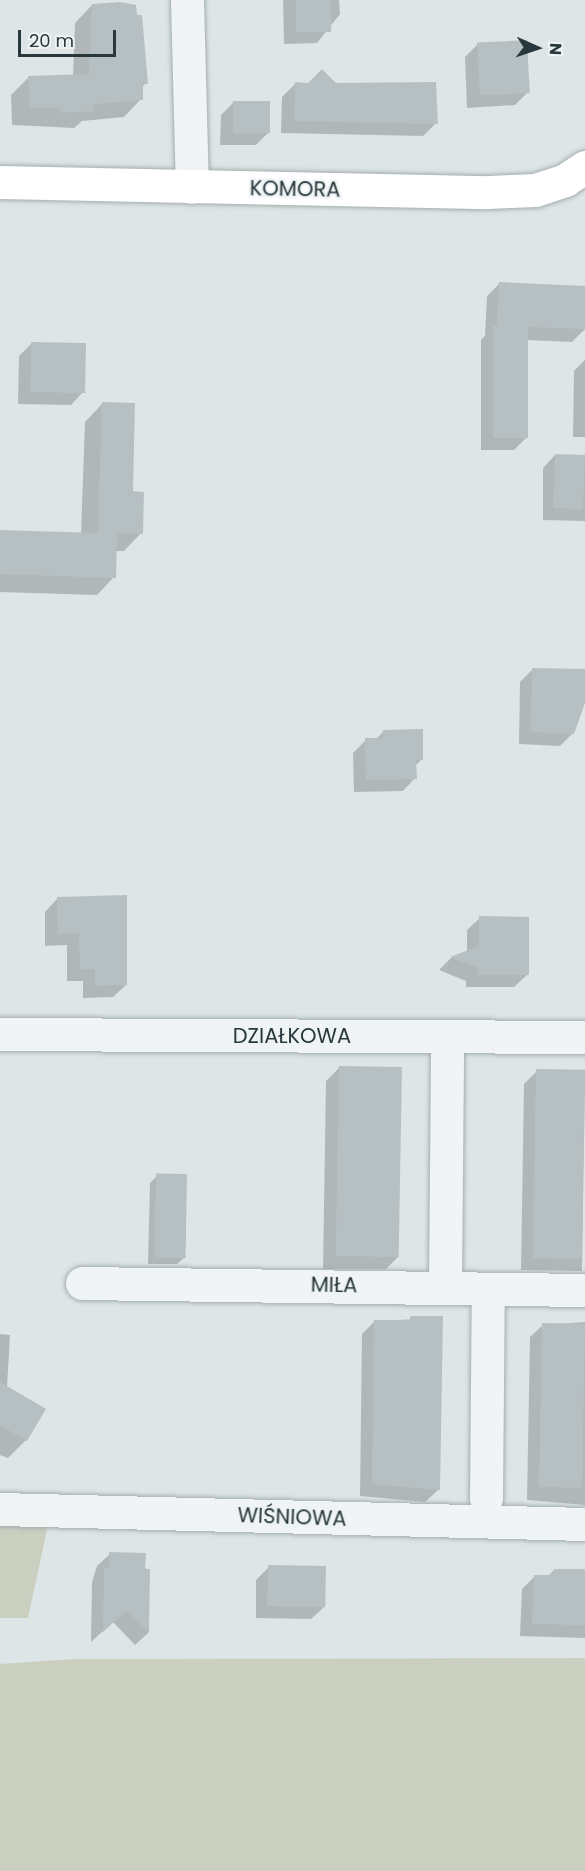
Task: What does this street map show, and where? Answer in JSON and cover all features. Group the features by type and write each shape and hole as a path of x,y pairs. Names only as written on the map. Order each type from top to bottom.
{"street":[{"path":"187,0 192,187"},
{"name":"KOMORA","path":"0,182 488,192 535,190 566,180 585,167"},
{"name":"DZIAŁKOWA","path":"0,1034 585,1037"},
{"path":"445,1286 447,1055"},
{"name":"MIŁA","path":"82,1283 445,1286 585,1290"},
{"path":"486,1497 488,1289"},
{"name":"WIŚNIOWA","path":"0,1509 585,1524"}],"green space":[{"path":"0,1496 54,1497 28,1618 0,1618"},
{"path":"585,1658 585,1871 0,1871 0,1664 75,1659"}],"building":[{"path":"296,0 331,0 331,32 296,32"},
{"path":"120,2 136,5 137,15 142,15 148,84 143,84 143,100 93,104 93,111 60,113 60,108 30,108 28,76 89,74 92,4"},
{"path":"527,40 530,93 480,96 477,43"},
{"path":"322,69 336,83 436,82 438,124 294,121 295,82 308,83"},
{"path":"233,101 270,101 270,133 233,133"},
{"path":"499,282 585,286 585,329 528,327 528,438 493,438 493,326 497,326"},
{"path":"31,342 86,343 85,393 30,392"},
{"path":"102,402 135,403 133,491 144,492 143,534 117,533 116,578 0,574 0,530 98,533"},
{"path":"555,454 585,455 583,509 553,508"},
{"path":"532,668 585,669 585,703 574,734 531,732"},
{"path":"423,729 423,760 416,760 417,779 366,780 365,738 383,738 383,730"},
{"path":"127,895 127,985 95,986 95,969 80,969 79,933 58,934 57,897"},
{"path":"479,916 529,917 529,975 478,975 478,968 450,957 479,946"},
{"path":"339,1066 402,1067 399,1257 336,1256"},
{"path":"536,1069 585,1070 582,1259 533,1258"},
{"path":"156,1173 187,1174 186,1258 155,1257"},
{"path":"410,1316 443,1316 440,1490 372,1484 374,1320 410,1320"},
{"path":"542,1323 585,1324 582,1488 539,1487"},
{"path":"0,1382 46,1409 27,1441 0,1425"},
{"path":"109,1552 146,1553 145,1569 150,1569 149,1633 126,1611 103,1632 104,1568 109,1568"},
{"path":"268,1565 326,1566 325,1607 267,1606"},
{"path":"554,1569 585,1569 585,1625 532,1624 534,1575 553,1575"}]}
